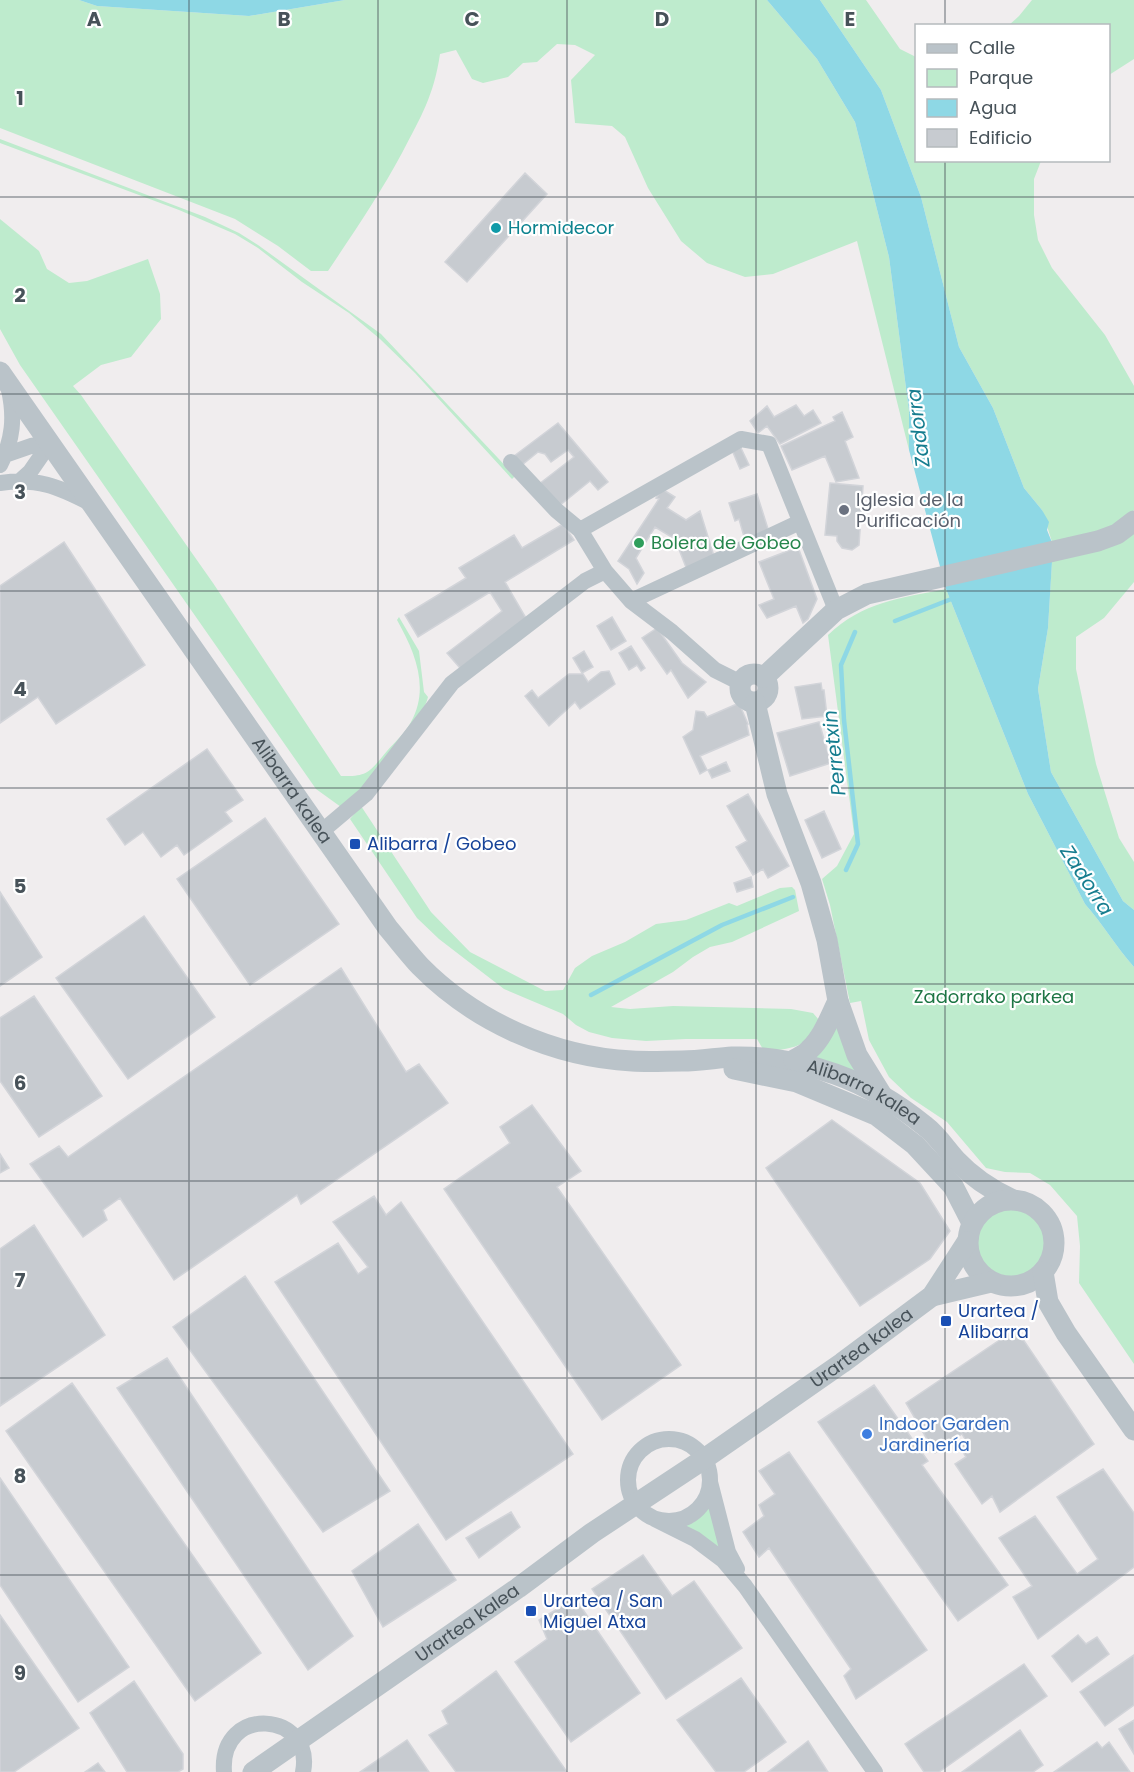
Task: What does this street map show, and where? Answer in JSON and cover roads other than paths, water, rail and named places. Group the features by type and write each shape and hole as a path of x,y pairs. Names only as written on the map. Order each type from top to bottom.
{"street":[{"name":"Alibarra kalea","path":"4,378 388,928 421,966 460,999 496,1022 551,1046 592,1056 632,1061 686,1061 734,1057 794,1060 838,1075 884,1098 926,1127 983,1185 1011,1199"},
{"path":"3,460 14,427 14,409 4,378"},
{"path":"580,530 741,439 769,444 836,610"},
{"path":"3,460 31,446 50,443"},
{"path":"20,481 30,472 50,443"},
{"path":"511,462 556,510 580,530 605,571 631,601 672,632 715,670 741,683"},
{"path":"0,483 40,482 64,489 92,503"},
{"path":"764,677 836,610 867,594 1064,550 1117,534 1134,521"},
{"path":"631,601 800,522"},
{"path":"321,832 366,794 452,683 585,581 605,571"},
{"path":"757,674 764,677 768,684 768,693 764,700 755,703 746,701 740,693 744,677 757,674"},
{"path":"755,703 777,794 811,883 826,940 838,1001 857,1055 884,1098"},
{"path":"794,1060 815,1043 838,1001"},
{"name":"Alibarra kalea","path":"686,1061 768,1074 797,1082 876,1115 915,1145 953,1186 970,1232"},
{"path":"1000,1284 1022,1285 1033,1280 1043,1272 1054,1250 1054,1237 1044,1215 1034,1206 1023,1201 1011,1199 995,1202 982,1210 970,1232 970,1258 978,1272 1000,1284 1025,1295 1065,1330"},
{"name":"Urartea kalea","path":"253,1772 518,1588 592,1533 842,1363 932,1296 970,1232"},
{"path":"1043,1272 1048,1302 1134,1430"},
{"name":"Urartea kalea","path":"932,1296 1000,1284"},
{"path":"745,1586 728,1552 704,1459 692,1446 682,1441 660,1440 649,1444 633,1460 629,1470 630,1493 636,1504 655,1519 695,1539 723,1560 745,1586 875,1772"},
{"path":"655,1519 680,1520 692,1514 707,1494 710,1481"},
{"path":"224,1772 223,1759 230,1742 242,1729 265,1722 288,1730 298,1741 305,1769"}],"water":[{"path":"79,0 345,0 249,16 97,6"},
{"name":"Zadorra","path":"767,0 820,0 881,90 921,197 959,347 993,408 1024,488 1049,522 1047,530 1053,545 1048,628 1038,689 1051,772 1123,901 1134,910 1134,967 1085,904 1028,794 946,589 909,450 909,411 889,257 855,122 817,59"}],"waterway":[{"name":"Perretxin","path":"895,621 954,598"},
{"name":"Perretxin","path":"846,870 858,844 844,720 841,665 855,632"},
{"name":"Perretxin","path":"591,995 722,925 793,897"}],"place":[{"name":"Hormidecor","path":"496,228"},
{"name":"Iglesia de la Purificación","path":"844,510"},
{"name":"Bolera de Gobeo","path":"639,543"},
{"name":"Alibarra / Gobeo","path":"355,844"},
{"name":"Urartea / Alibarra","path":"946,1321"},
{"name":"Indoor Garden Jardinería","path":"867,1434"},
{"name":"Urartea / San Miguel Atxa","path":"531,1611"}],"park label":[{"name":"Zadorrako parkea","path":"994,997"}]}
